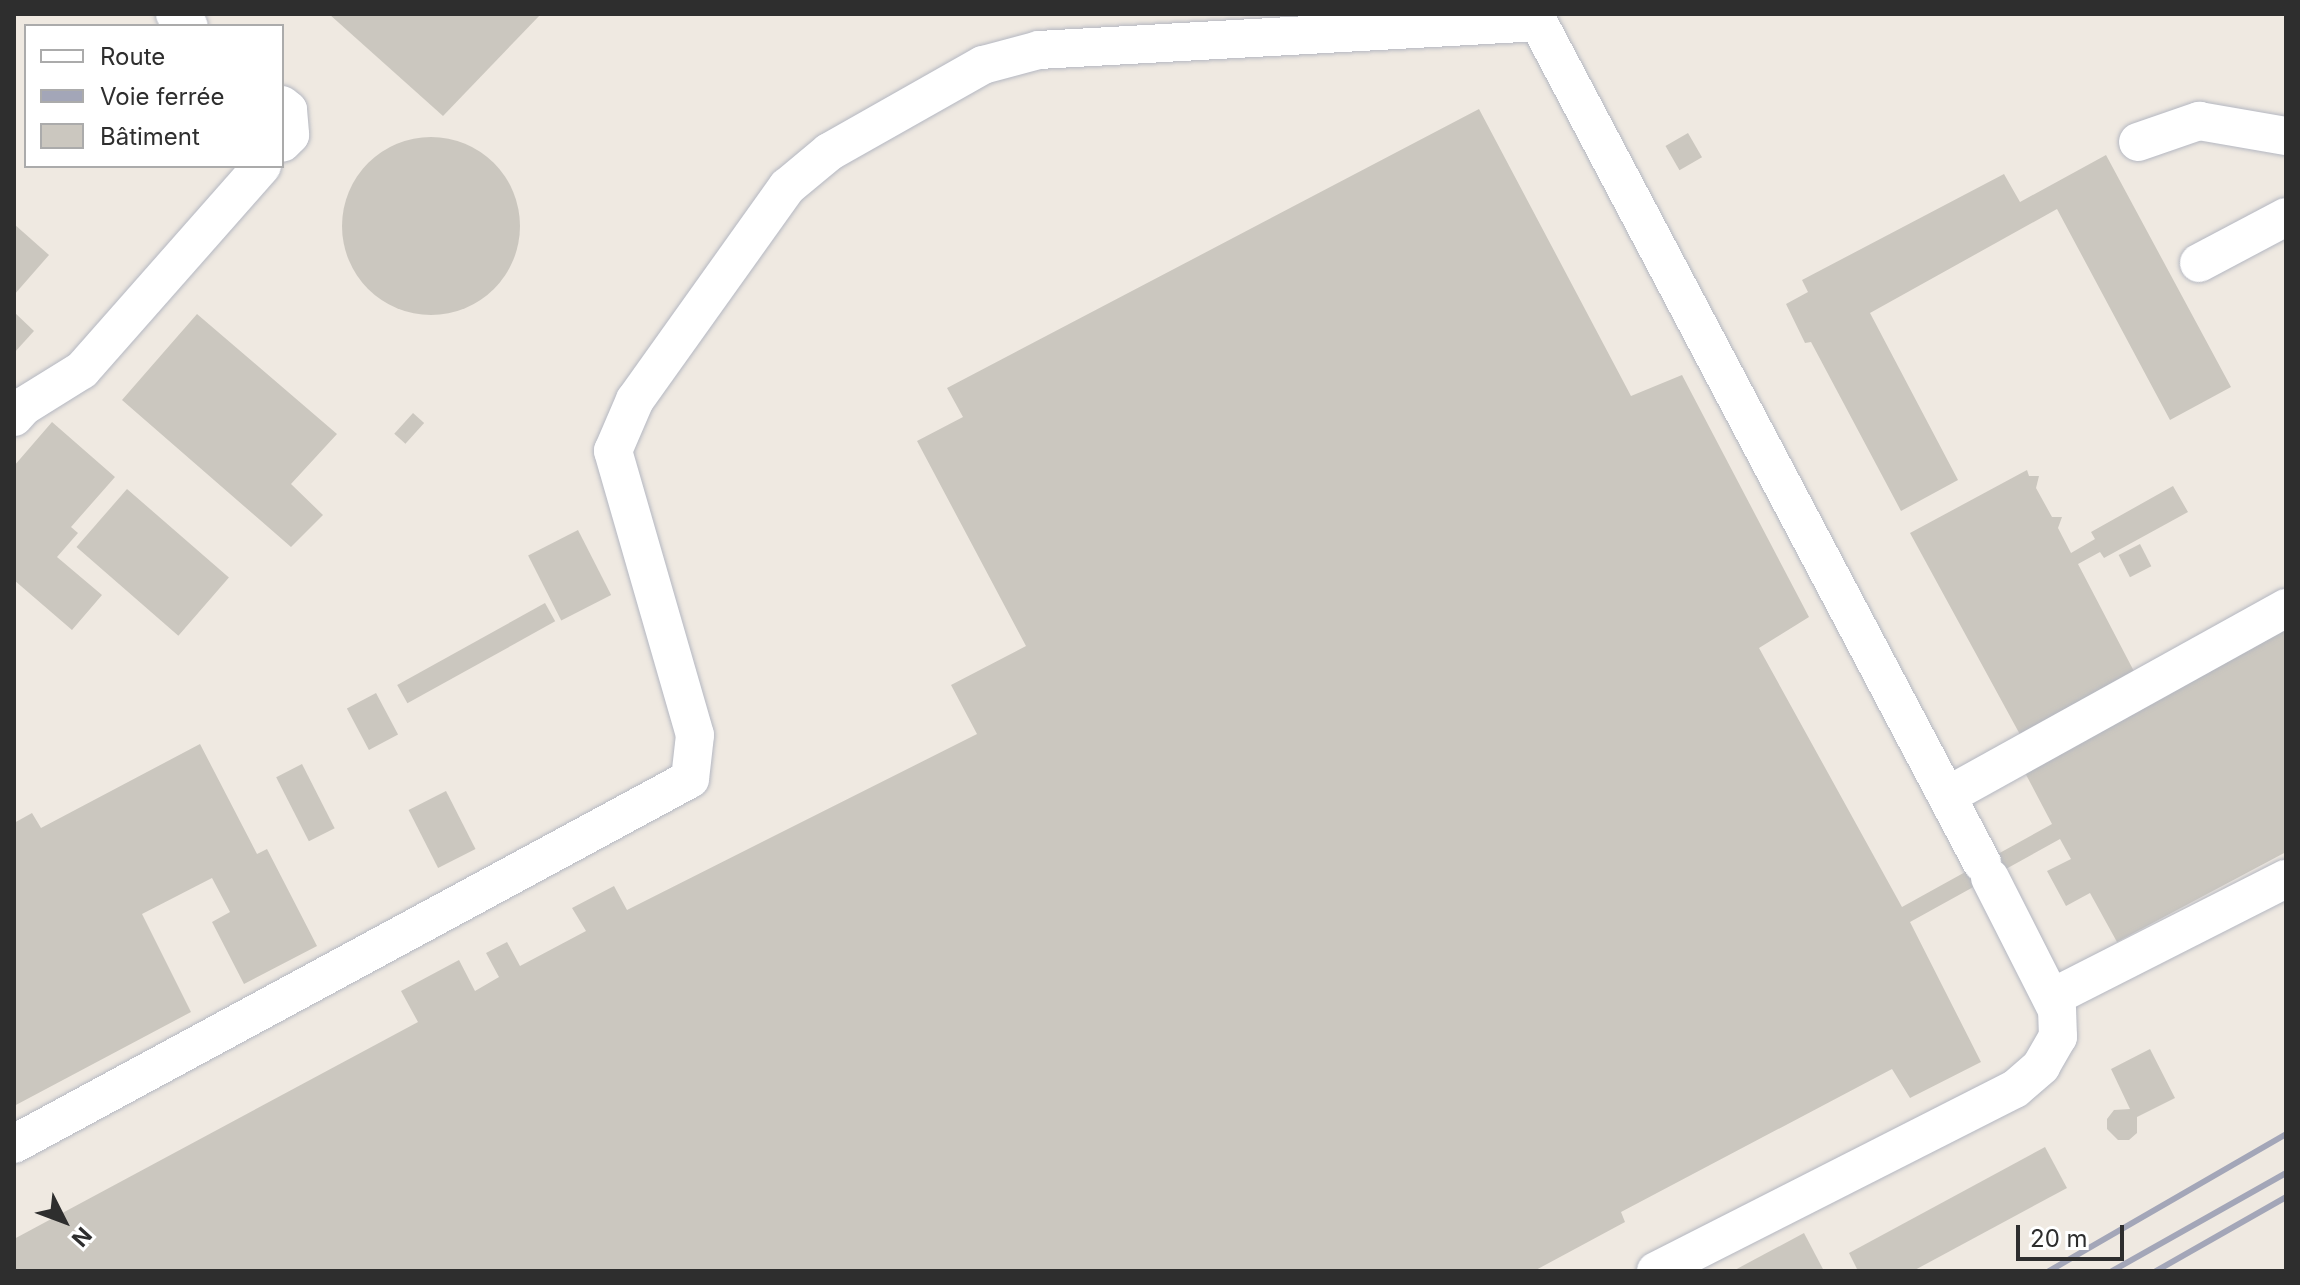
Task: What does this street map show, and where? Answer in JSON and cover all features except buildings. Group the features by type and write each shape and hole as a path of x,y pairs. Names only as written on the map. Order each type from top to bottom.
{"lane":[{"path":"14,1144 690,779 695,735 613,451 635,400 787,187 829,152 983,65 1039,50 1314,24 1536,18 2053,997 2060,1025 2058,1037 2041,1066 2015,1089 1656,1271"},
{"path":"284,107 288,110 290,135 284,141"},
{"path":"2138,142 2199,121 2286,136"},
{"path":"14,417 24,406 82,370 260,168"},
{"path":"2199,263 2286,217"},
{"path":"1947,796 2286,608"},
{"path":"2053,997 2286,879"}],"railway":[{"path":"2049,1271 2286,1134"},
{"path":"2112,1271 2286,1173"},
{"path":"2156,1271 2286,1197"}]}
